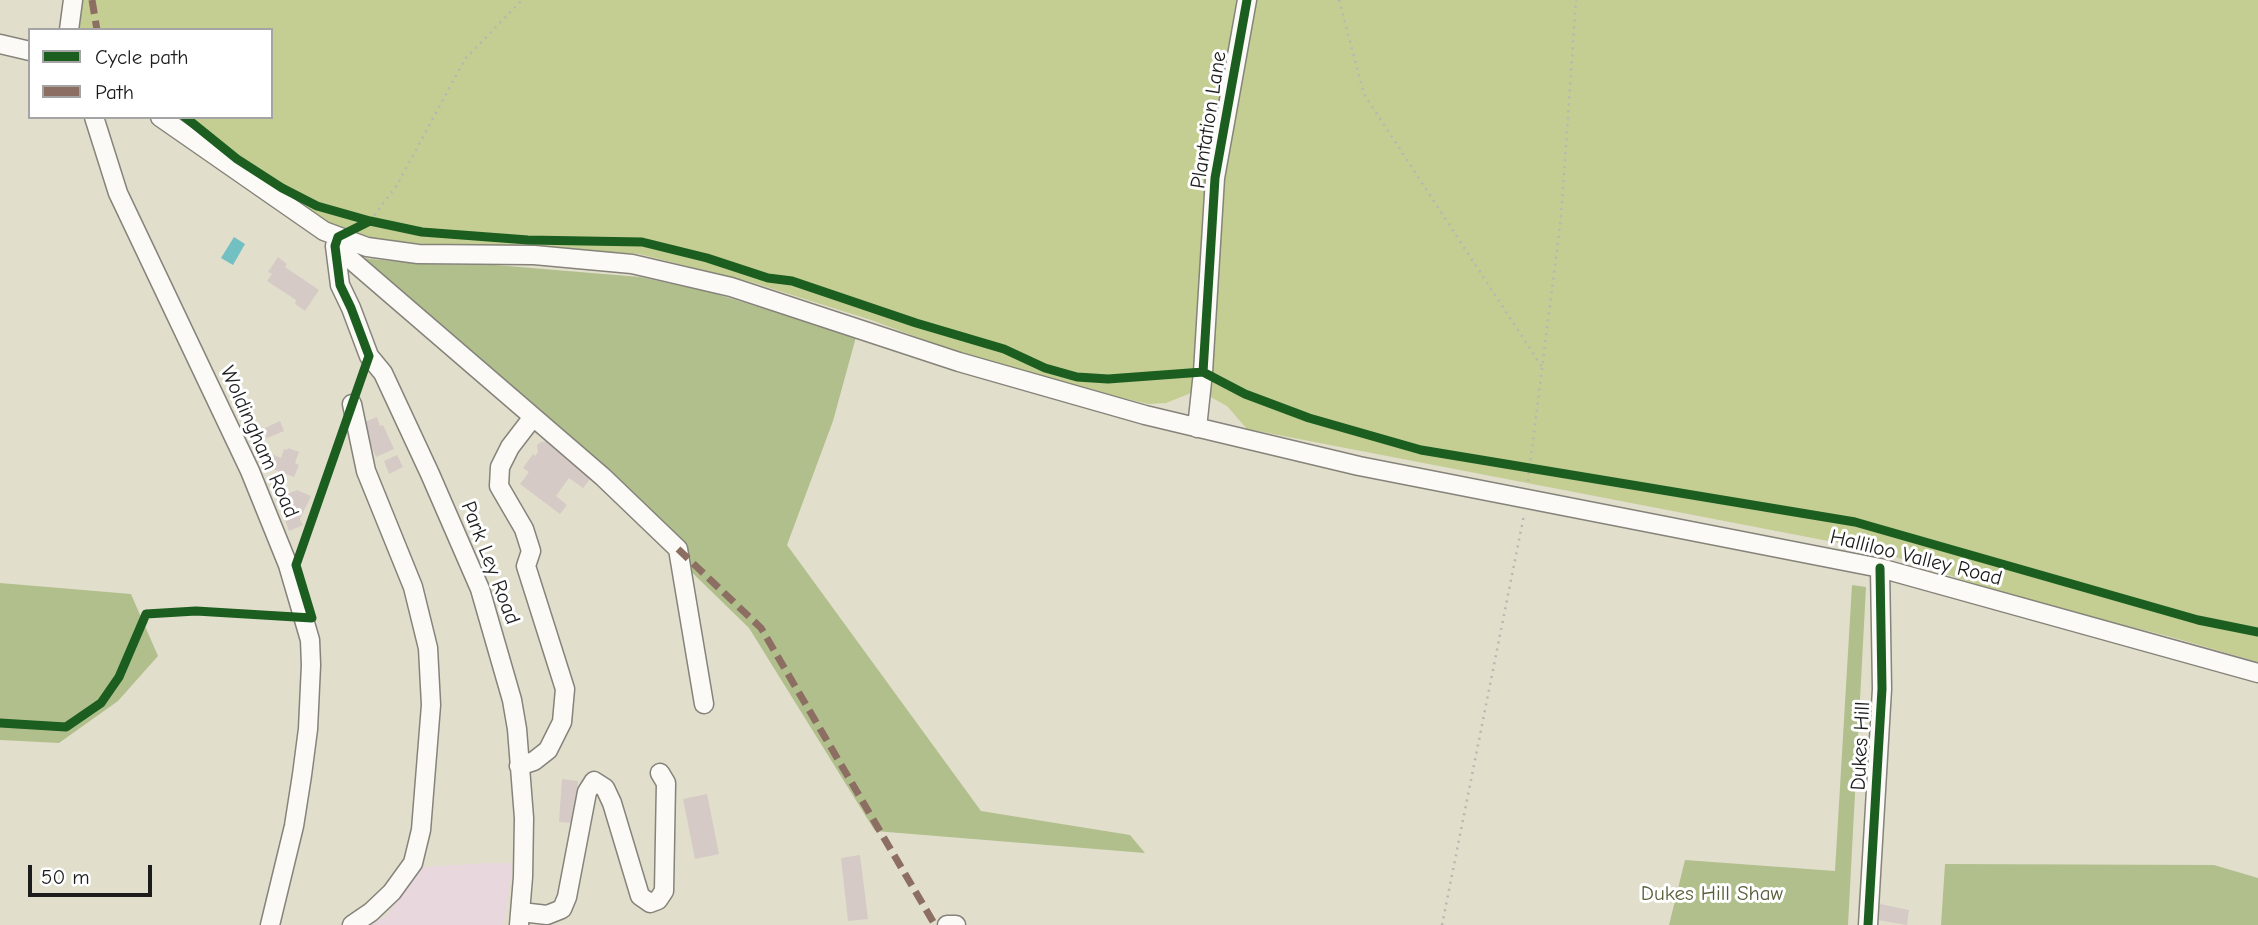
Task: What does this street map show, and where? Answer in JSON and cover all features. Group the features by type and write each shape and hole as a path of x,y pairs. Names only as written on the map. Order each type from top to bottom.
{"street":[{"path":"69,28 73,0"},
{"name":"Plantation Lane","path":"1197,428 1215,178 1247,0"},
{"path":"0,44 28,51"},
{"name":"Woldingham Road","path":"95,119 118,193 250,471 288,565 310,640 308,729 302,775 294,827 270,925"},
{"name":"Halliloo Valley Road","path":"163,119 336,242 418,254 534,255 632,264 731,287 958,362 1133,412 1359,466 1880,568 2258,673"},
{"path":"336,242 603,477 678,549 704,704"},
{"name":"Park Ley Road","path":"336,242 340,285 369,356 383,373 480,589 512,700 524,818 520,919"},
{"path":"352,404 366,471 413,587 428,648 431,705 421,830 413,863 392,892 352,925"},
{"path":"519,766 534,761 548,750 562,722 565,689 526,566 531,551 524,529 499,486 500,467 510,447 533,417"},
{"name":"Dukes Hill","path":"1868,925 1882,689 1880,568"},
{"path":"520,919 547,915 562,909 567,897 587,792 594,781 605,788 612,803 640,896 650,904 658,900 664,891 666,783 660,773"},
{"path":"947,925 956,925"}],"path":[{"path":"370,222 397,186 465,59 522,0"},
{"path":"1339,0 1364,94 1542,367"},
{"path":"1442,925 1527,499 1561,217 1576,0"}],"shaded area":[{"path":"513,863 504,925 371,925 387,915 422,867"}],"green space":[{"path":"80,0 2258,0 2258,662 2164,635 2029,602 1875,550 1247,429 1227,406 1207,395 1191,393 1166,403 1148,404 1081,388 968,356 871,320 751,282 639,254 539,247 422,247 383,243 352,235 316,217 179,119 273,119 273,28 79,28"},
{"path":"361,258 424,264 495,265 640,277 713,293 856,337 833,421 787,545 981,811 1130,835 1145,853 875,831 749,628 593,476"},
{"path":"0,583 131,594 158,656 118,701 59,743 0,740"},
{"name":"Dukes Hill Shaw","path":"1852,585 1866,587 1848,925 1669,925 1685,860 1835,871"},
{"path":"1945,864 2214,865 2258,878 2258,925 1941,925"}],"water":[{"path":"234,237 245,244 233,265 221,258"}],"building":[{"path":"278,257 287,264 285,267 319,290 305,311 295,304 296,300 267,281 272,274 268,272"},
{"path":"377,417 394,449 376,457 362,423"},
{"path":"280,421 284,431 267,438 263,429"},
{"path":"261,435 271,454 281,458 284,449 288,448 299,452 295,463 299,465 294,477 262,465 250,440"},
{"path":"556,440 595,473 583,488 569,478 556,496 567,505 560,514 520,484 529,472 523,468 533,454 535,456 538,452 537,445"},
{"path":"397,455 403,467 389,474 384,461"},
{"path":"297,490 311,496 300,519 303,525 289,531 283,514 291,511 285,495"},
{"path":"562,779 578,781 575,823 559,822"},
{"path":"707,794 719,854 695,859 683,799"},
{"path":"860,855 868,919 848,921 841,858"},
{"path":"1880,904 1909,910 1907,925 1877,920"}],"marked path":[{"path":"92,0 97,28"},
{"path":"678,549 761,628 935,925"}],"cycle path":[{"path":"1203,372 1215,178 1247,0"},
{"path":"187,119 237,159 282,188 317,206 370,221 422,232 528,240 642,242 707,258 768,278 792,281 916,323 1004,349 1045,368 1077,377 1108,379 1203,372 1245,394 1309,418 1421,450 1855,522 2198,620 2258,632"},
{"path":"0,723 66,727 101,703 119,677 146,614 196,611 312,618 296,565 369,356 340,285 335,246 338,237 370,221"},
{"path":"1868,925 1882,689 1880,568"}]}
